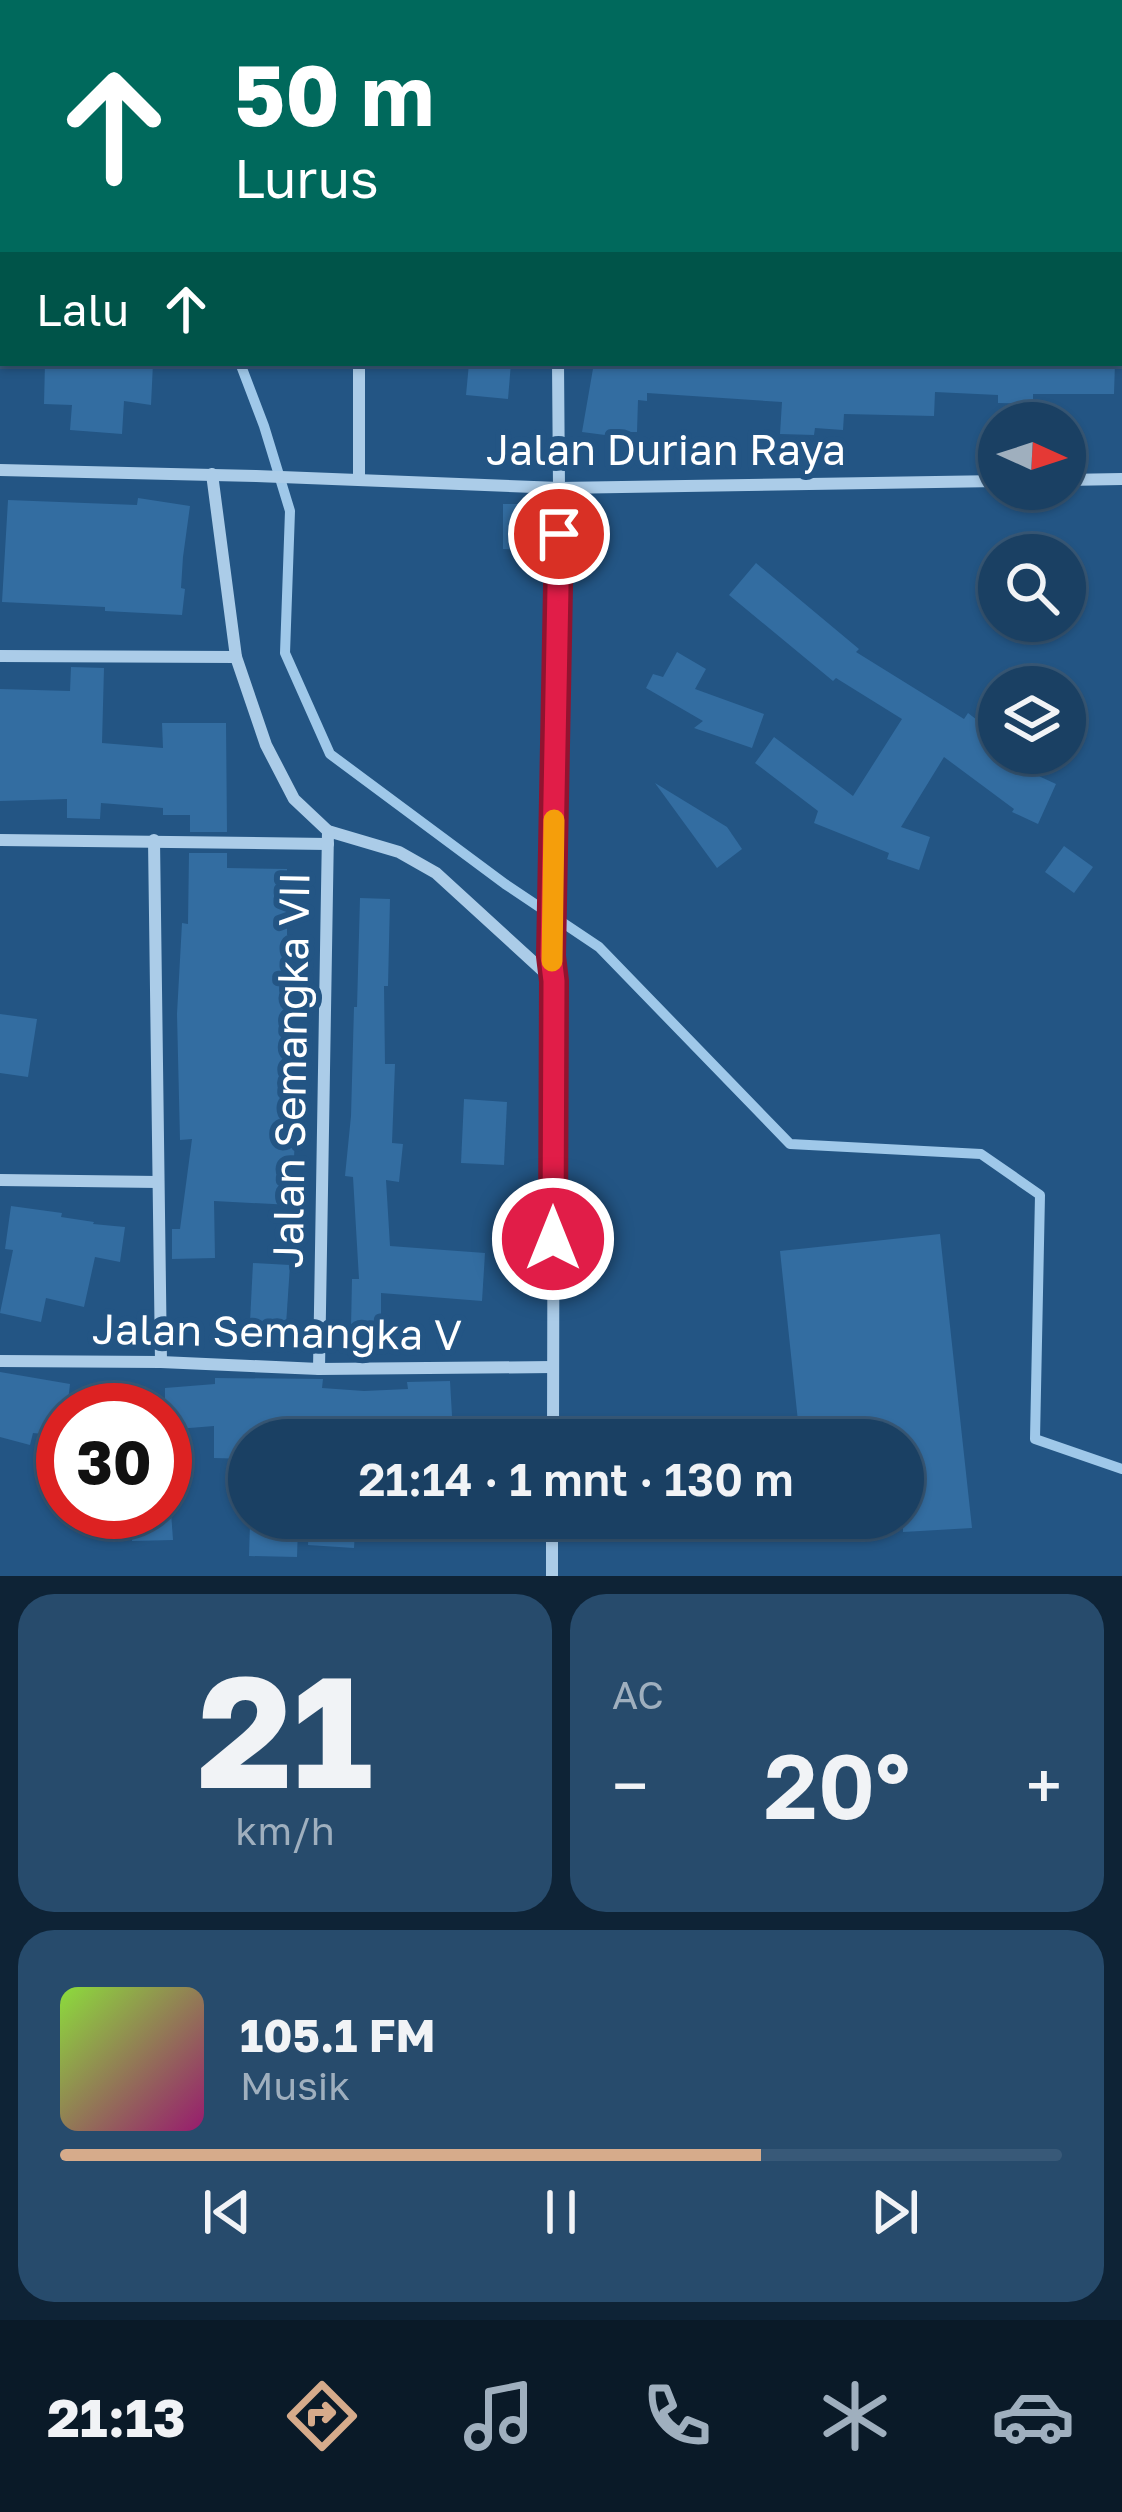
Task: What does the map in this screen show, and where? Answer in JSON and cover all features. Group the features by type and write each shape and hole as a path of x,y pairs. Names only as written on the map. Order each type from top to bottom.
{"street":[{"path":"359,366 359,479"},
{"path":"553,1419 551,956 558,366"},
{"name":"Jalan Durian Raya","path":"0,470 560,488 978,481"},
{"path":"212,474 236,657 278,773 328,837"},
{"path":"1086,480 1122,479"},
{"path":"0,656 236,657"},
{"path":"0,841 328,837 399,852 436,874 554,981"},
{"name":"Jalan Semangka VII","path":"320,1369 328,837"},
{"path":"154,841 161,1362"},
{"path":"0,1180 158,1182"},
{"name":"Jalan Semangka V","path":"0,1361 320,1369 553,1367"},
{"path":"552,1539 552,1576"}],"building":[{"path":"45,366 153,366 151,405 124,401 122,434 70,430 72,405 44,404"},
{"path":"469,366 511,366 508,399 466,395"},
{"path":"593,366 1115,366 1114,394 1033,394 1033,402 998,402 998,395 935,392 934,416 844,414 843,430 815,428 814,435 780,434 782,402 647,393 647,401 638,400 637,432 629,432 628,438 582,432"},
{"path":"138,498 190,506 182,615 2,602 8,500 137,505"},
{"path":"503,504 531,504 531,550 503,549"},
{"path":"756,563 859,649 856,652 964,719 968,713 978,721 978,774 1034,774 1056,784 1038,824 1012,812 944,757 901,827 930,837 919,870 814,823 818,811 755,763 774,737 853,796 902,719 836,678 833,681 729,595"},
{"path":"677,652 706,669 695,689 764,714 752,748 694,728 703,721 646,688 653,674 663,677"},
{"path":"71,667 104,668 102,743 163,748 162,723 226,723 227,832 190,832 190,815 163,815 163,808 101,803 100,819 67,818 67,799 0,801 0,689 70,691"},
{"path":"655,783 727,827 742,849 717,868"},
{"path":"1064,846 1093,867 1074,893 1045,872"},
{"path":"189,853 227,853 227,868 287,869 287,935 293,936 287,1007 293,1008 287,1065 292,1065 289,1135 295,1135 292,1205 214,1201 215,1258 172,1259 172,1229 180,1229 192,1139 180,1140 177,1014 182,923 188,924"},
{"path":"360,898 390,899 385,1064 395,1064 392,1143 403,1144 399,1182 386,1180 390,1246 485,1253 482,1301 381,1293 381,1328 351,1328 352,1279 359,1279 353,1177 345,1176"},
{"path":"0,1014 37,1019 28,1077 0,1073"},
{"path":"464,1099 507,1102 504,1165 461,1163"},
{"path":"11,1206 125,1227 120,1262 95,1257 84,1307 46,1298 41,1322 0,1313 13,1250 5,1249"},
{"path":"940,1234 972,1528 924,1531 924,1419 798,1419 780,1251"},
{"path":"253,1263 290,1265 286,1325 250,1322"},
{"path":"0,1372 64,1383 36,1383 36,1433 30,1445 0,1437"},
{"path":"215,1378 323,1379 322,1388 364,1391 408,1389 407,1382 450,1381 452,1419 228,1419 228,1458 214,1458 214,1426 192,1428 192,1386 215,1384"},
{"path":"250,1539 298,1539 297,1557 249,1556"},
{"path":"308,1539 355,1539 354,1548 308,1545"}],"waterway":[{"path":"241,366 290,511 285,653 330,754 505,884 599,947 790,1144 981,1154 1040,1195 1035,1439 1122,1469"}],"slow traffic":[{"path":"552,961 554,820"}],"route":[{"path":"553,1239 551,956 559,534"}]}
